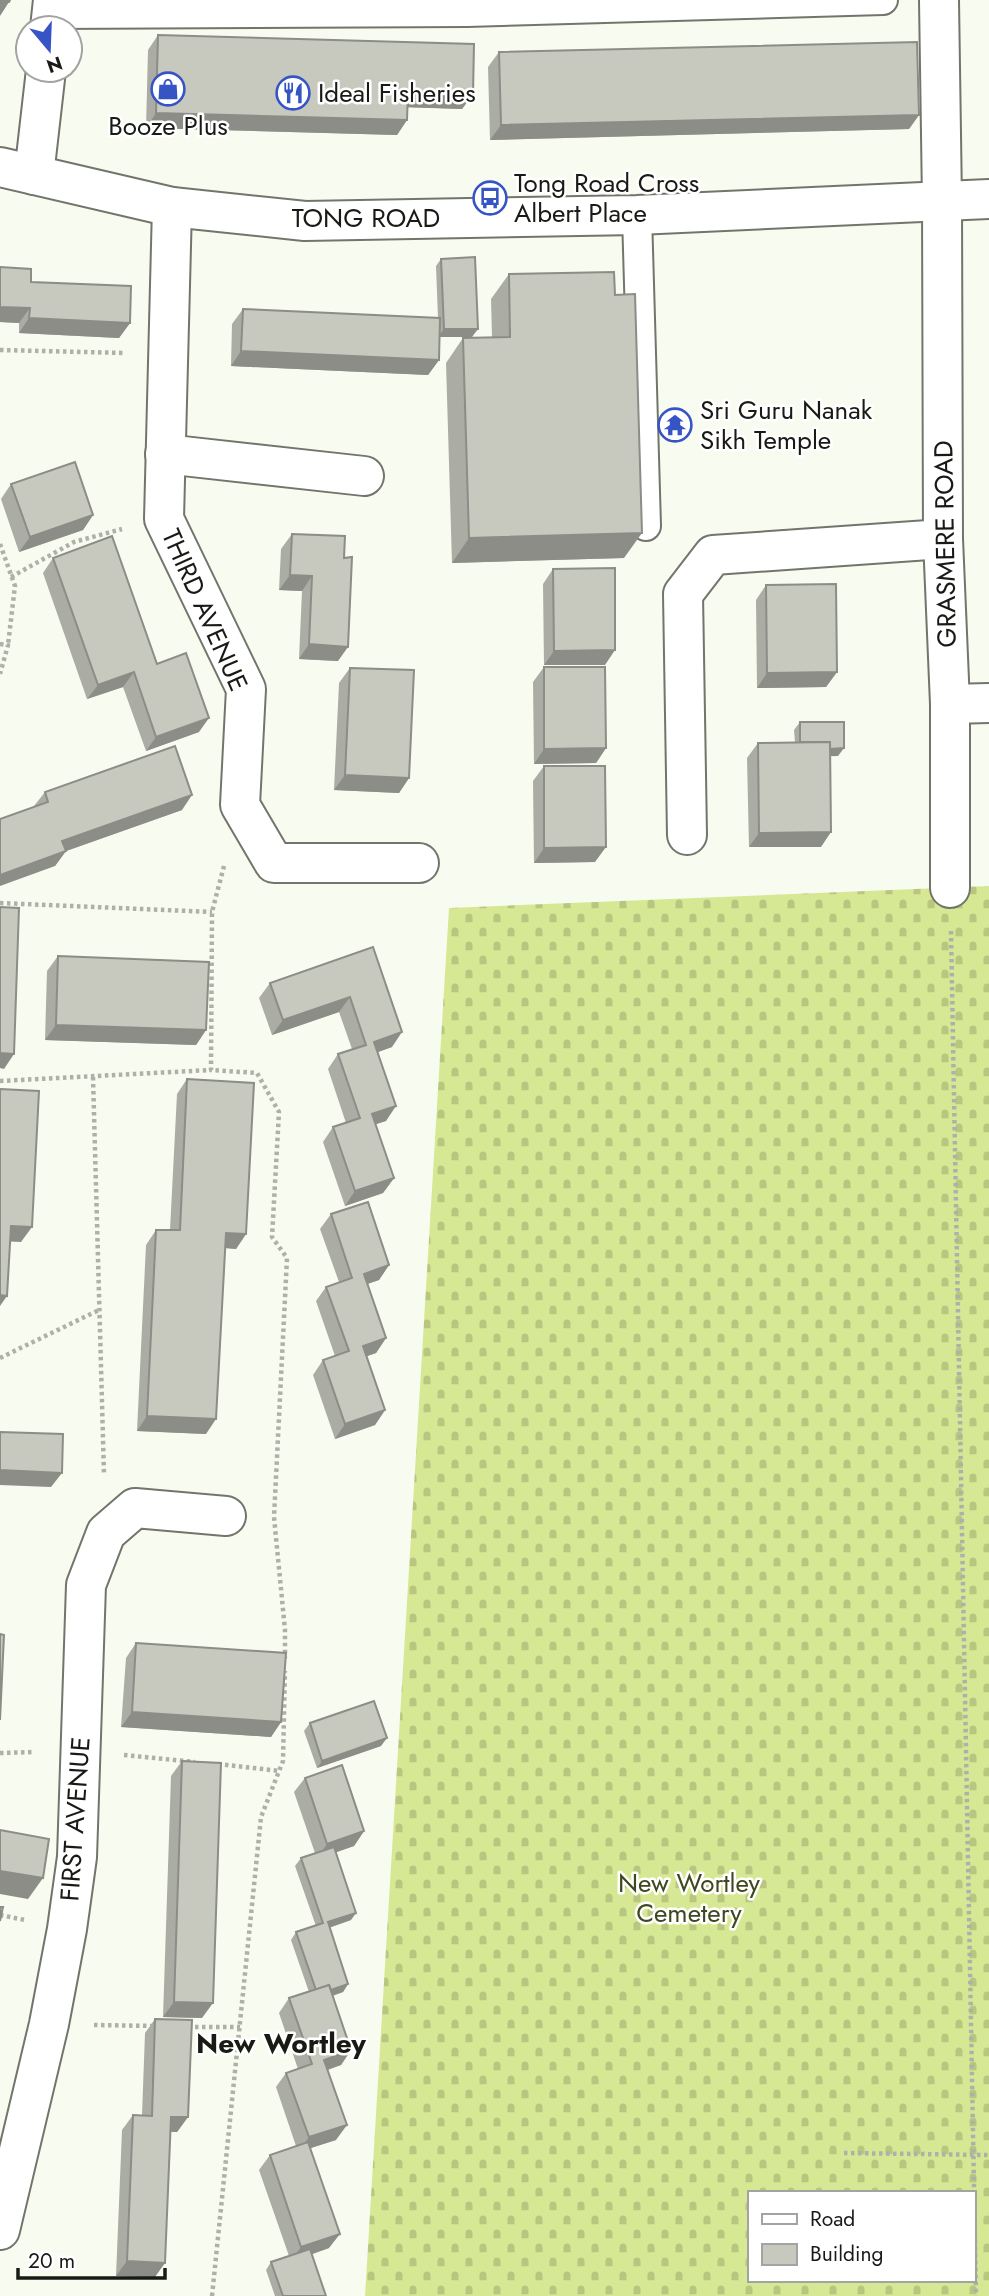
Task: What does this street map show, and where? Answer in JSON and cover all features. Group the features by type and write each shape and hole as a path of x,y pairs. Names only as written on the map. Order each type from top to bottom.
{"street":[{"name":"GRASMERE ROAD","path":"939,0 943,539 950,704 950,888"},
{"path":"17,171 42,84"},
{"name":"TONG ROAD","path":"17,171 172,208 305,221 637,215 989,199"},
{"name":"THIRD AVENUE","path":"172,208 164,519 246,690 240,804 274,863 419,863"},
{"path":"165,454 364,476"},
{"path":"687,835 683,594 713,555 943,539"},
{"path":"950,704 989,703"},
{"name":"FIRST AVENUE","path":"0,2230 8,2160 49,2024 77,1857 86,1585 106,1533 135,1508 226,1516"}],"lane":[{"path":"52,14 467,12 883,0"},
{"path":"637,215 646,526"}],"path":[{"path":"0,350 167,355"},
{"path":"12,577 74,542 164,519"},
{"path":"0,544 15,586 8,645 0,674"},
{"path":"0,644 8,645"},
{"path":"950,888 975,2191"},
{"path":"0,903 212,912"},
{"path":"0,1081 211,1070"},
{"path":"93,1077 106,1533"},
{"path":"0,1358 99,1310"},
{"path":"81,1750 200,1763"},
{"path":"214,1764 280,1771"},
{"path":"49,2024 158,2026"},
{"path":"185,2026 240,2028"},
{"path":"844,2153 989,2155"},
{"path":"975,2226 976,2296"}],"green space":[{"name":"New Wortley Cemetery","path":"989,886 989,2296 365,2296 449,908"}],"building":[{"path":"158,35 474,44 473,94 408,92 407,120 156,113"},
{"path":"917,42 919,115 501,125 499,52"},
{"path":"475,257 478,329 444,329 441,259"},
{"path":"0,267 31,269 31,282 131,286 130,323 29,318 30,308 0,307"},
{"name":"Sri Guru Nanak Sikh Temple","path":"614,272 615,295 635,294 642,533 469,538 463,338 510,337 509,274"},
{"path":"243,309 440,318 439,360 241,351"},
{"path":"75,462 93,515 30,537 11,484"},
{"path":"292,534 345,536 344,558 352,557 348,647 309,644 312,576 290,575"},
{"path":"112,536 157,664 186,653 209,718 156,737 134,672 98,685 53,558"},
{"path":"615,568 615,650 554,651 553,569"},
{"path":"836,584 837,672 767,673 766,585"},
{"path":"544,667 605,667 606,748 544,749"},
{"path":"350,668 414,670 409,778 345,775"},
{"path":"800,722 844,722 844,748 830,749 830,742 800,742"},
{"path":"830,742 831,832 759,833 758,743"},
{"path":"175,746 192,795 62,841 66,851 0,875 0,819 48,802 45,792"},
{"path":"544,766 605,766 606,847 544,848"},
{"path":"0,907 19,908 14,1054 0,1053"},
{"path":"373,947 402,1032 374,1042 396,1106 372,1114 394,1178 355,1191 333,1127 360,1118 338,1054 366,1045 350,997 283,1020 270,983"},
{"path":"58,956 209,962 206,1030 56,1025"},
{"path":"187,1079 254,1083 246,1234 226,1233 216,1419 147,1416 156,1230 180,1230"},
{"path":"0,1089 39,1091 32,1227 11,1226 7,1296 0,1295"},
{"path":"368,1202 389,1265 364,1274 386,1338 363,1346 385,1410 345,1424 323,1360 349,1351 326,1287 352,1278 331,1214"},
{"path":"0,1432 63,1434 62,1473 0,1470"},
{"path":"0,1634 4,1635 0,1720"},
{"path":"136,1643 286,1653 281,1722 132,1712"},
{"path":"374,1701 387,1738 322,1761 310,1723"},
{"path":"182,1761 221,1763 213,2003 174,2002"},
{"path":"342,1765 364,1831 327,1844 305,1778"},
{"path":"0,1830 49,1839 43,1878 0,1871"},
{"path":"334,1847 356,1913 328,1922 348,1984 331,1990 329,1985 316,1990 296,1932 323,1923 301,1858"},
{"path":"329,1985 351,2050 324,2060 347,2125 309,2137 286,2073 312,2064 289,1998"},
{"path":"155,2019 192,2020 188,2117 171,2117 165,2263 127,2261 133,2115 152,2116"},
{"path":"308,2142 340,2234 301,2247 270,2155"},
{"path":"310,2249 326,2296 283,2296 271,2262"}],"place":[{"name":"Booze Plus","path":"168,89"},
{"name":"Ideal Fisheries","path":"293,93"},
{"name":"Tong Road Cross Albert Place","path":"490,198"},
{"name":"Sri Guru Nanak Sikh Temple","path":"675,425"}],"district":[{"name":"New Wortley","path":"281,2043"}]}
